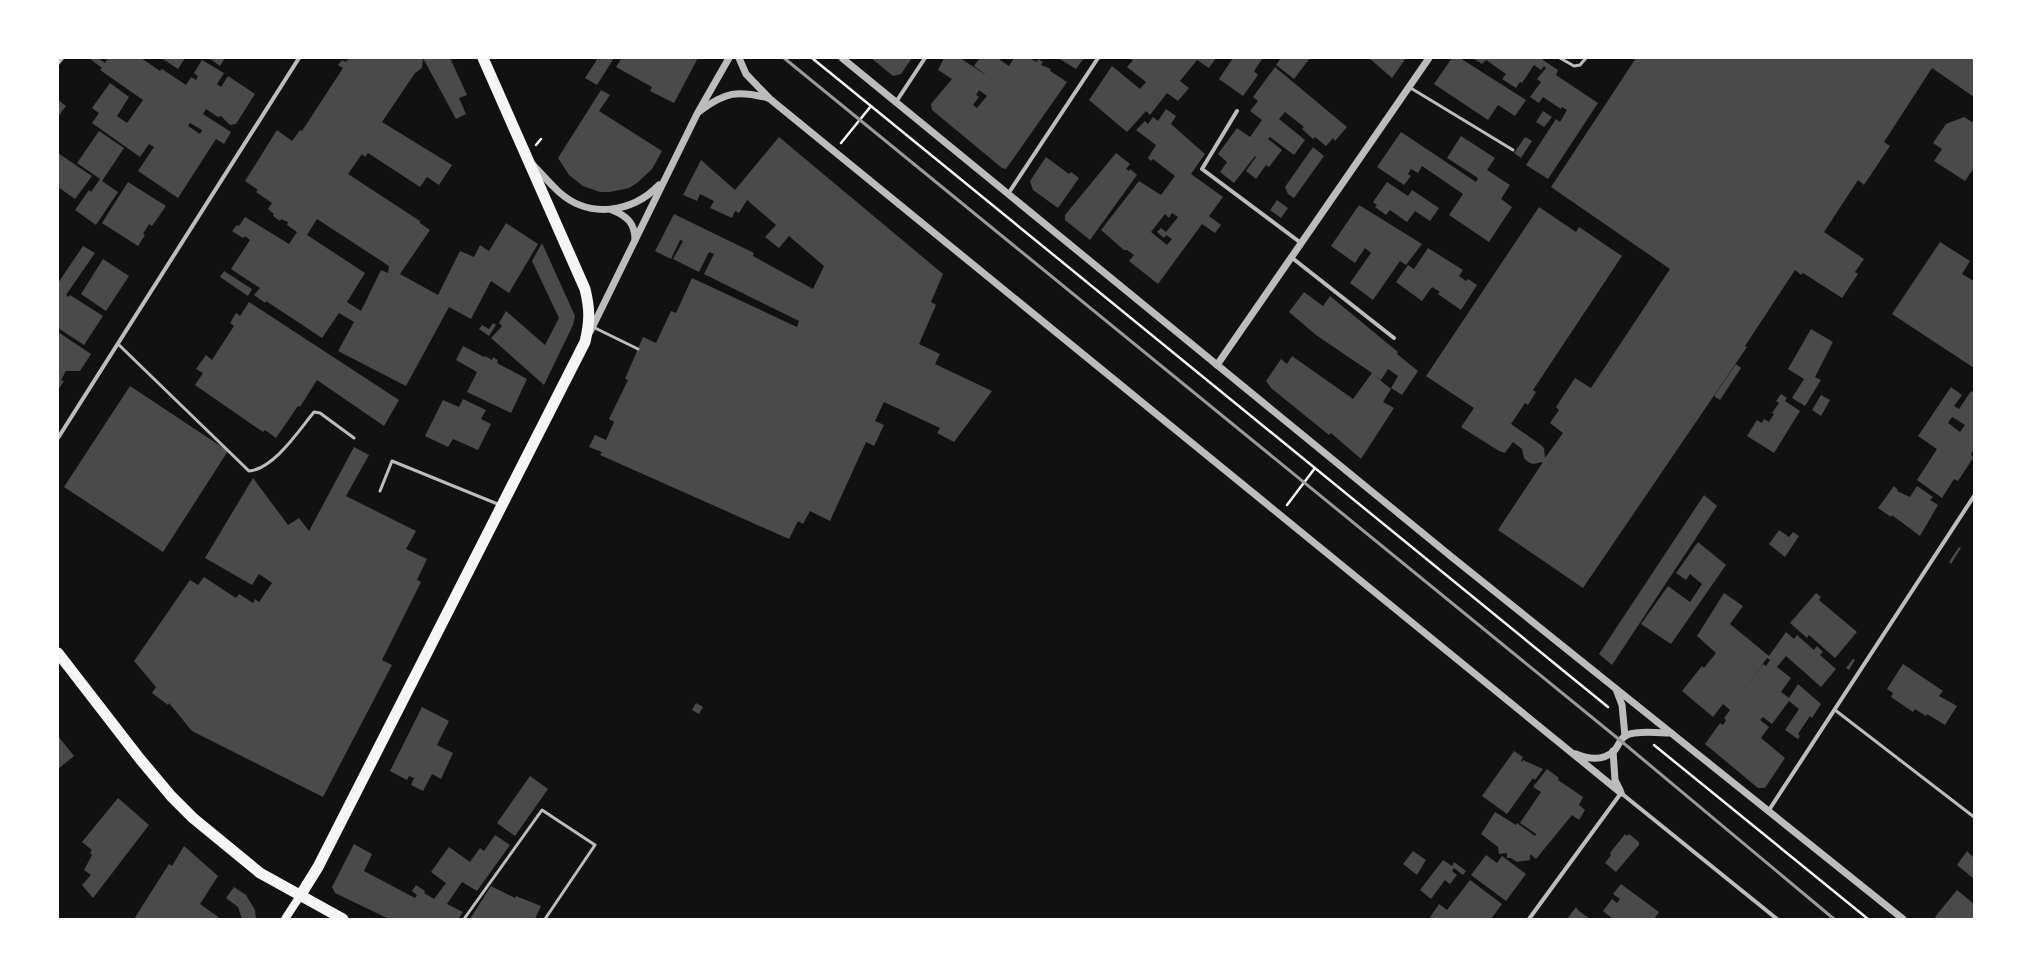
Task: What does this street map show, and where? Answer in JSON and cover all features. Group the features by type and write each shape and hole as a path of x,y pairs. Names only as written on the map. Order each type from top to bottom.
{"highway":[{"path":"300,896 318,867 585,342 590,321 589,306 584,288 483,58"},
{"path":"58,653 140,759 188,813 208,832 260,873 343,919"}],"main road":[{"path":"285,919 300,896"}],"street":[{"path":"58,63 62,58"},
{"path":"58,438 299,58"},
{"path":"585,342 635,242 663,181 697,114 729,58"},
{"path":"739,58 746,74 770,99 1777,919"},
{"path":"842,58 1453,558 1903,919"},
{"path":"896,102 925,58"},
{"path":"1008,195 1098,58"},
{"path":"1217,365 1429,58"},
{"path":"697,114 717,98 734,93 756,95 770,99"},
{"path":"1237,111 1202,169 1302,242"},
{"path":"527,158 559,192 569,199 581,205 612,210 624,214 630,220 635,234 635,242"},
{"path":"612,210 623,208 643,200 663,181"},
{"path":"1291,257 1394,338"},
{"path":"1769,810 1974,496"},
{"path":"1568,750 1583,757 1596,759 1613,751 1625,736 1625,721 1622,706 1615,687"},
{"path":"1625,736 1640,733 1671,733"},
{"path":"1613,751 1615,780 1622,793"},
{"path":"1529,919 1622,793"}],"lane":[{"path":"1560,58 1574,66 1580,65 1586,58"},
{"path":"1409,87 1513,150"},
{"path":"593,327 638,349"},
{"path":"118,344 249,471 265,466 283,449 314,412 320,413 354,438"},
{"path":"380,491 392,461 501,505"},
{"path":"1835,710 1974,817"},
{"path":"464,919 542,810 595,845 545,919"}],"path":[{"path":"812,58 1625,721"},
{"path":"835,151 871,106"},
{"path":"1280,515 1315,468"},
{"path":"1640,733 1868,919"}],"building":[{"path":"89,58 98,58 105,63 108,58 141,58 160,71 162,69 186,85 191,77 196,80 198,76 194,73 202,60 224,73 217,84 221,87 228,76 255,94 236,124 230,125 221,116 218,117 206,109 203,114 231,132 224,144 216,139 178,198 138,171 154,147 149,144 140,157 92,123 99,113 92,108 110,83 129,97 117,116 127,123 143,100 100,70 102,68","holes":["190,123 202,130 200,134 188,126"]},
{"path":"161,58 185,58 178,69"},
{"path":"209,58 225,58 220,66"},
{"path":"349,58 423,58 422,68 415,73 382,122 452,165 439,185 427,177 420,187 368,153 365,157 362,154 348,174 420,221 420,223 430,230 400,274 438,295 460,251 474,257 480,245 489,251 506,223 538,244 509,293 491,281 471,319 449,307 406,386 338,351 354,322 339,313 322,338 266,301 265,303 254,295 260,288 231,269 250,240 245,236 243,238 232,231 237,225 239,226 245,217 289,244 297,232 287,225 288,222 281,219 280,221 273,216 274,214 268,209 272,203 256,192 258,190 245,181 277,130 292,141 300,130 302,131 343,68 338,65 342,60 346,62","holes":["317,219 389,266 388,273 381,270 361,311 347,302 365,273 307,235"]},
{"path":"423,58 450,58 467,95 459,98 466,114 456,119"},
{"path":"598,58 614,58 597,85 585,78"},
{"path":"622,58 698,58 674,103 650,91 652,87 616,67"},
{"path":"871,58 912,58 901,74 893,76"},
{"path":"944,58 960,58 989,77 974,66 980,58 1001,58 1000,60 1009,66 1014,58 1030,58 1036,62 1038,59 1043,62 1041,65 1051,69 1050,71 1067,82 1006,169 1002,168 932,110 931,104 952,79 938,70","holes":["979,90 987,96 977,108 973,105 979,97 976,95"]},
{"path":"1058,58 1084,58 1076,69"},
{"path":"1130,58 1216,58 1209,68 1197,60 1180,81 1189,88 1178,101 1167,93 1150,115 1146,111 1127,132 1089,100 1112,66 1140,89 1146,82 1127,67 1133,60"},
{"path":"1233,58 1263,58 1254,71 1258,75 1243,96 1219,79"},
{"path":"1281,58 1310,58 1294,79 1276,65"},
{"path":"1369,58 1406,58 1392,78"},
{"path":"1452,58 1460,58 1526,100 1515,116 1498,105 1488,120 1434,84"},
{"path":"1473,58 1540,58 1558,70 1556,75 1598,103 1548,179 1526,165 1556,119 1560,122 1567,110 1562,107 1561,109 1543,97 1539,103 1530,97 1541,82 1537,79 1546,68 1544,66 1541,70 1534,65 1522,83 1520,82 1516,88 1502,79 1506,74 1486,60 1482,64"},
{"path":"1636,58 1974,58 1974,97 1932,68 1884,142 1890,146 1864,185 1858,180 1824,232 1864,259 1855,272 1858,274 1842,298 1803,273 1801,275 1795,270 1745,346 1747,347 1583,588 1498,530 1543,462 1533,464 1528,462 1524,458 1522,449 1513,442 1505,453 1499,451 1461,427 1474,408 1426,376 1539,207 1576,232 1579,227 1622,256 1533,390 1536,392 1528,405 1525,403 1511,424 1544,448 1545,458 1563,433 1550,423 1559,410 1556,407 1575,378 1591,388 1670,269 1551,187"},
{"path":"1275,67 1347,127 1335,141 1333,138 1326,146 1315,137 1313,139 1302,129 1304,127 1285,112 1279,119 1305,140 1294,155 1270,137 1268,139 1282,150 1269,167 1266,165 1256,179 1246,171 1256,157 1255,156 1234,183 1220,172 1227,162 1218,154 1237,128 1250,137 1262,120 1250,111 1258,101 1253,97"},
{"path":"601,90 610,95 599,111 662,151 652,169 637,183 629,188 610,192 600,192 583,186 569,175 558,158"},
{"path":"58,100 66,106 58,117"},
{"path":"1166,109 1176,116 1171,124 1205,154 1191,174 1223,197 1209,216 1221,225 1215,233 1202,224 1158,284 1129,261 1134,255 1127,250 1124,250 1101,230 1139,181 1161,195 1175,176 1153,159 1151,161 1148,158 1156,145 1136,130 1145,121 1148,124 1153,117 1158,121","holes":["1172,213 1178,217 1166,232 1161,228 1157,232 1164,238 1166,235 1172,239 1167,245 1151,232 1165,214 1169,218"]},
{"path":"1543,111 1552,117 1544,127 1536,122"},
{"path":"1964,117 1974,123 1974,168 1965,181 1934,161 1942,149 1933,143 1946,124"},
{"path":"99,131 124,148 102,181 118,192 96,225 75,210 89,190 91,192 100,179 77,163"},
{"path":"1401,132 1476,182 1478,178 1447,158 1461,136 1495,158 1487,170 1510,185 1501,199 1512,207 1489,242 1449,215 1463,194 1422,166 1418,173 1411,169 1408,174 1411,176 1404,185 1377,167"},
{"path":"779,137 943,274 931,302 936,305 919,344 940,354 935,364 992,391 954,442 937,433 940,428 884,402 875,421 884,425 874,446 866,442 830,521 810,511 803,524 798,521 789,539 600,455 602,452 589,447 595,435 606,440 614,422 609,419 628,380 625,379 643,337 656,343 671,311 676,313 692,278 797,327 799,321 704,274 714,254 709,252 699,272 673,259 683,241 680,240 671,259 655,251 674,214 754,253 753,256 813,289 824,266 789,236 779,248 765,237 776,225 747,200 739,213 735,211 732,218 710,208 714,201 700,194 697,201 683,195 701,160 735,190"},
{"path":"1525,137 1532,141 1521,158 1514,153"},
{"path":"1313,147 1324,156 1294,198 1288,194 1285,187"},
{"path":"58,153 92,176 75,199 58,187"},
{"path":"1116,153 1130,164 1126,169 1129,171 1130,169 1137,175 1090,240 1065,220 1065,215"},
{"path":"1046,157 1069,174 1071,172 1079,178 1058,208 1033,190 1030,181"},
{"path":"128,182 166,206 152,226 149,224 143,234 145,235 138,246 102,223"},
{"path":"1387,182 1408,196 1412,190 1439,208 1430,221 1415,211 1407,222 1390,210 1386,215 1375,207 1377,205 1373,202"},
{"path":"1277,200 1288,208 1281,218 1270,210"},
{"path":"1359,205 1422,244 1406,265 1400,261 1373,300 1350,283 1371,253 1365,248 1355,263 1331,246"},
{"path":"1940,242 1970,261 1962,274 1974,281 1974,368 1892,314"},
{"path":"542,243 575,316 573,325 544,385 491,338 502,326 499,323 506,311 545,345 559,318 532,261"},
{"path":"83,246 95,253 66,295 69,297 70,295 103,316 84,345 58,328 58,283"},
{"path":"1428,248 1463,270 1459,276 1466,281 1468,279 1477,285 1461,310 1438,294 1440,292 1432,287 1422,301 1396,282 1408,265 1414,269"},
{"path":"103,259 129,276 106,311 81,294"},
{"path":"224,271 252,289 248,296 220,277"},
{"path":"1304,292 1323,306 1330,296 1398,352 1397,354 1418,371 1402,395 1391,388 1398,376 1388,369 1381,380 1374,375 1391,389 1383,402 1394,408 1361,459 1331,433 1329,435 1271,388 1266,381 1281,359 1287,364 1292,356 1353,399 1372,373 1316,335 1289,312"},
{"path":"249,302 399,400 384,426 317,380 300,407 298,406 276,438 265,430 263,432 195,385 203,373 196,369 206,355 212,360 234,326 230,323 236,313 240,316"},
{"path":"493,323 496,325 489,336 479,329 482,325 489,329"},
{"path":"1811,329 1833,342 1815,377 1821,380 1805,406 1792,398 1804,379 1788,369"},
{"path":"58,332 91,354 80,371 66,371 61,380 64,381 58,390"},
{"path":"463,346 492,360 493,357 498,360 497,363 527,379 511,413 467,392 477,372 456,360"},
{"path":"1736,364 1741,368 1720,400 1714,396"},
{"path":"130,386 228,451 163,552 64,487"},
{"path":"1951,387 1962,395 1954,406 1959,409 1971,391 1974,393 1974,449 1971,454 1973,458 1958,481 1954,479 1942,498 1917,480 1937,449 1918,436","holes":["1952,417 1965,425 1960,432 1948,423"]},
{"path":"1781,394 1787,398 1785,401 1800,411 1774,453 1747,436 1757,420 1762,423 1764,419 1769,422 1774,414 1772,413 1779,403 1776,401"},
{"path":"1821,395 1830,400 1821,416 1812,410"},
{"path":"463,399 486,410 481,419 491,424 478,450 453,439 448,447 425,436 443,400 459,407"},
{"path":"354,447 369,455 346,496 416,531 406,549 427,559 417,580 421,582 382,660 392,665 323,797 192,731 169,703 168,705 152,693 156,687 134,661 190,580 198,585 204,577 236,598 239,594 253,603 255,599 259,602 272,583 259,574 252,585 205,558 253,478 288,525 299,518 309,531"},
{"path":"1894,486 1898,490 1897,491 1910,497 1917,486 1933,497 1930,500 1938,505 1920,536 1892,515 1891,517 1878,508"},
{"path":"1704,495 1717,506 1612,665 1599,654"},
{"path":"1779,530 1789,537 1793,532 1799,536 1785,557 1769,544"},
{"path":"1698,542 1726,565 1671,644 1641,624 1668,586 1690,602 1702,584 1690,574 1686,580 1676,573"},
{"path":"1959,547 1961,548 1951,564 1949,562"},
{"path":"1724,593 1743,606 1730,624 1769,656 1786,632 1794,639 1797,635 1814,650 1817,646 1823,652 1820,655 1836,669 1821,687 1786,656 1777,667 1791,678 1781,692 1789,698 1798,684 1821,704 1812,718 1810,716 1798,734 1800,736 1798,739 1785,730 1799,709 1789,701 1772,724 1763,717 1760,720 1769,727 1761,738 1785,758 1765,788 1758,788 1705,744 1720,723 1723,725 1726,720 1724,718 1730,710 1723,704 1713,717 1682,691 1702,666 1704,668 1716,653 1697,636","holes":["1767,658 1770,660 1766,666 1763,664 1741,694"]},
{"path":"1816,593 1821,597 1819,600 1857,632 1835,658 1809,635 1807,638 1790,623"},
{"path":"1853,659 1855,660 1849,670 1846,668"},
{"path":"1903,664 1943,691 1939,696 1957,706 1945,725 1927,714 1926,716 1915,709 1913,712 1891,697 1893,693 1887,689"},
{"path":"696,703 703,707 699,714 692,710"},
{"path":"422,707 449,721 437,745 453,753 441,779 432,774 423,791 411,785 414,778 409,776 407,780 390,771"},
{"path":"58,736 74,756 58,769"},
{"path":"1514,751 1523,757 1522,762 1523,760 1543,769 1535,780 1533,778 1507,814 1482,796"},
{"path":"1547,769 1559,778 1558,780 1583,797 1579,805 1585,810 1579,820 1572,815 1536,859 1530,854 1530,860 1517,862 1511,858 1507,858 1507,853 1499,854 1498,847 1481,834 1495,812 1516,825 1517,823 1535,836 1536,834 1520,823 1541,792 1533,787"},
{"path":"530,776 548,789 515,836 497,823"},
{"path":"118,798 149,825 93,898 82,885 91,875 84,870 92,855 90,853 92,850 82,842"},
{"path":"1625,834 1627,836 1629,834 1639,842 1639,845 1616,872 1605,863 1611,855 1610,853"},
{"path":"495,835 510,845 477,891 462,882 447,904 463,912 458,919 389,919 335,893 332,887 354,844 372,854 364,871 415,898 417,895 412,891 416,885 425,891 424,893 434,899 446,883 431,872 449,847 470,862 480,848 484,851"},
{"path":"184,846 218,876 200,904 221,919 134,919 169,864 172,866"},
{"path":"1413,851 1426,860 1417,875 1403,864"},
{"path":"1967,851 1974,858 1974,879 1957,865"},
{"path":"1486,855 1497,863 1502,856 1526,874 1506,901 1471,875"},
{"path":"1443,860 1452,866 1454,862 1466,871 1463,875 1454,868 1452,871 1457,875 1450,884 1445,880 1431,899 1420,890"},
{"path":"1470,880 1502,904 1491,919 1429,919 1439,904 1447,910"},
{"path":"1621,884 1659,912 1654,919 1613,919 1603,911 1612,899 1617,903 1620,899 1613,894"},
{"path":"491,886 515,898 516,896 541,906 535,919 470,919"},
{"path":"234,887 246,895 255,910 256,919 242,919 238,907 226,898"},
{"path":"1957,890 1974,904 1974,919 1937,919 1935,917"},
{"path":"1576,907 1579,911 1590,919 1567,919"}],"railway":[{"path":"784,58 1621,741 1834,919"}]}
